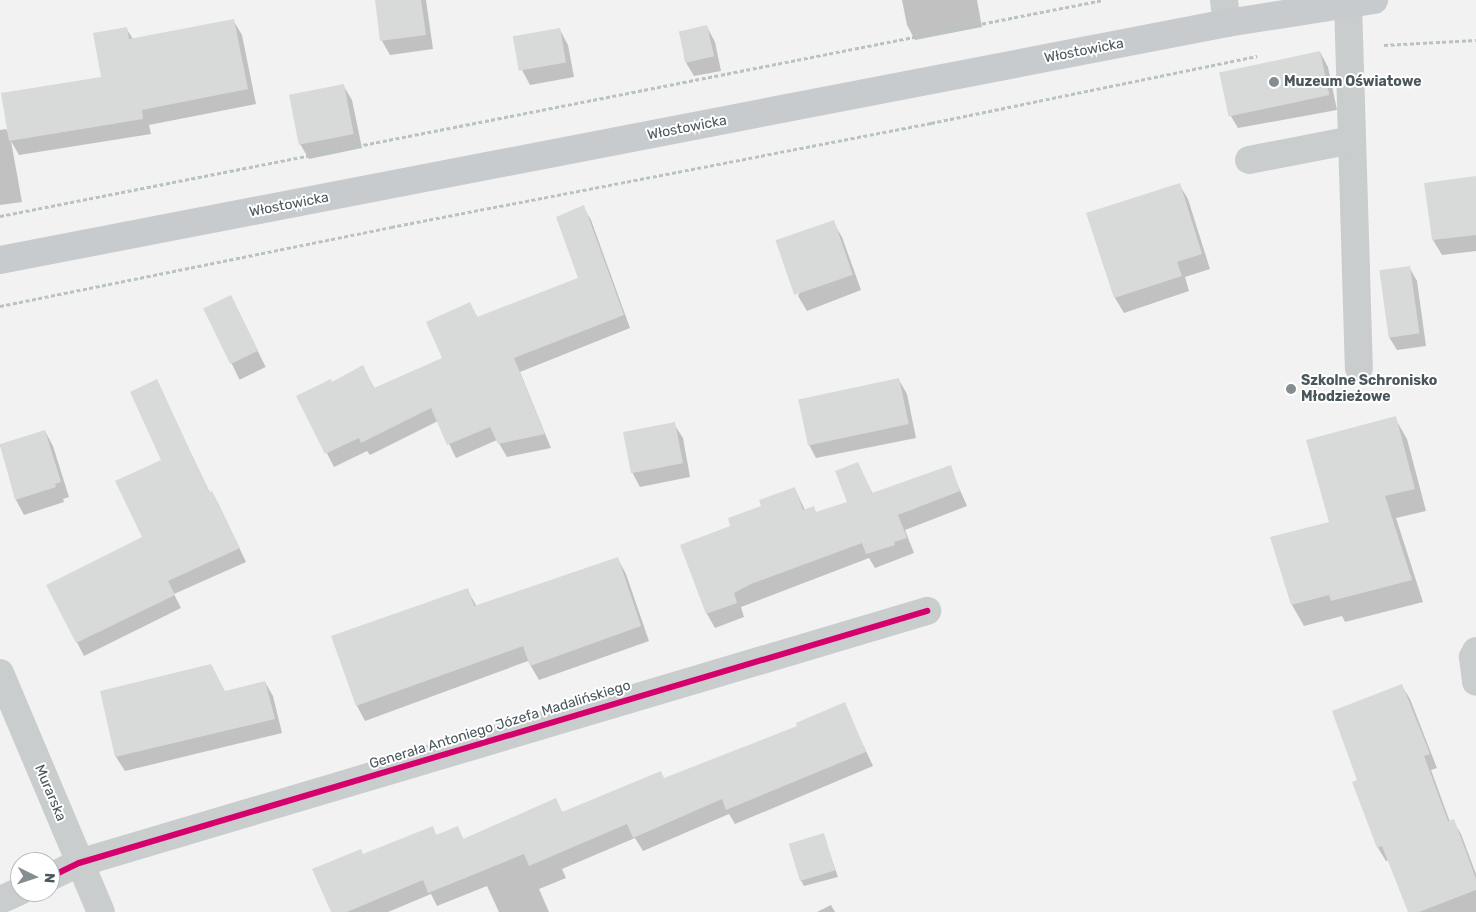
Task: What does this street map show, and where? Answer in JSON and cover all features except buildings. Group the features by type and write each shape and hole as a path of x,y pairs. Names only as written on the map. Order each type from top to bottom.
{"main road":[{"name":"Włostowicka","path":"0,260 1226,12 1361,1"}],"street":[{"path":"1359,368 1349,44 1361,1"},
{"path":"1249,160 1352,140"},
{"name":"Generała Antoniego Józefa Madalińskiego","path":"60,872 80,863 927,611"},
{"path":"1476,651 1474,657 1476,682"},
{"name":"Murarska","path":"0,673 101,912"}],"path":[{"path":"0,216 1103,0"},
{"path":"1349,44 1394,45 1476,40"},
{"path":"0,306 390,227 931,123 1260,56"}],"cycle path":[{"path":"60,872 79,863 927,611"}],"place":[{"name":"Muzeum Oświatowe","path":"1274,82"},
{"name":"Szkolne Schronisko Młodzieżowe","path":"1291,389"}]}
